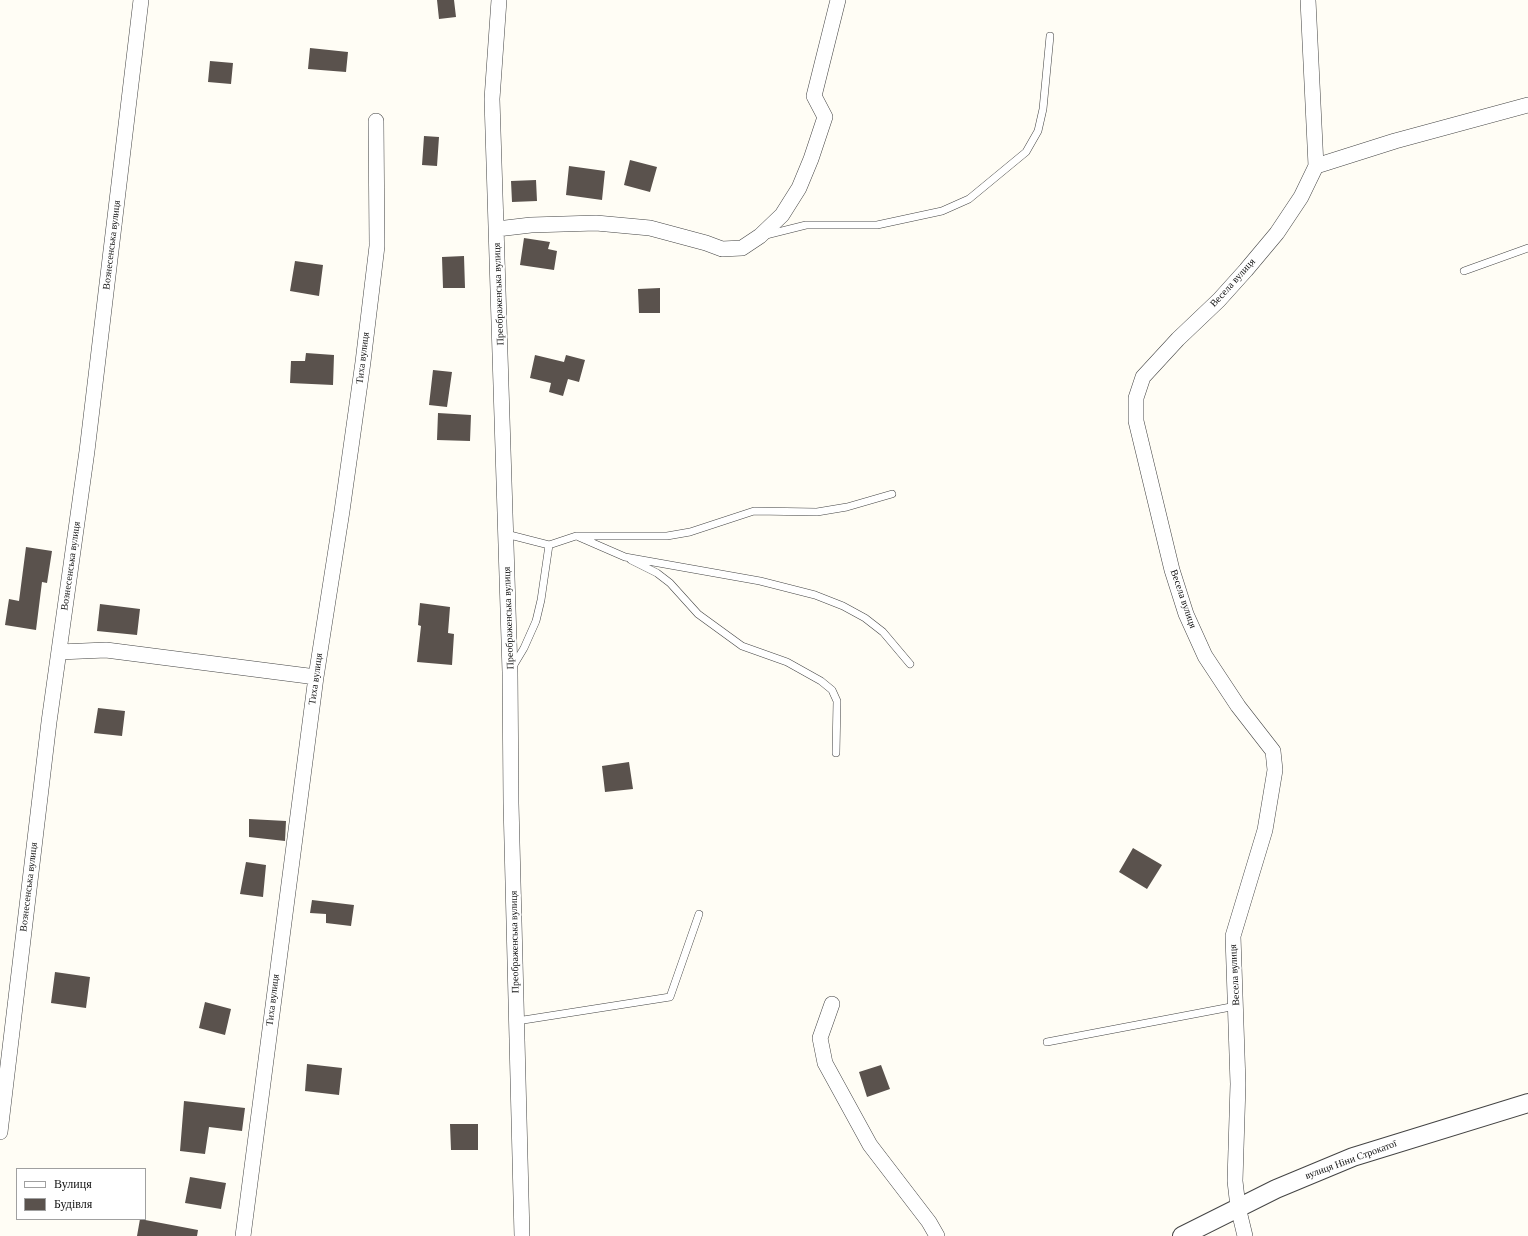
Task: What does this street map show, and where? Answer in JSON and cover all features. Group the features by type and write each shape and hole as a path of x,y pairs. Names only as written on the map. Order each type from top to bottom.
{"street":[{"name":"Вознесенська вулиця","path":"0,1132 22,943 59,652 87,451 141,0"},
{"name":"Преображенська вулиця","path":"499,0 492,99 510,672 511,803 522,1236"},
{"path":"497,229 531,225 596,224 650,228 706,243 722,249 742,248 760,236 782,215 799,188 811,159 825,116 814,96 838,0"},
{"name":"Весела вулиця","path":"1245,1236 1238,1207 1235,1181 1238,1084 1233,936 1265,830 1276,770 1273,751 1238,706 1205,656 1186,614 1172,570 1136,421 1136,398 1143,377 1178,339 1219,300 1276,233 1301,197 1316,166 1308,0"},
{"path":"1316,166 1395,141 1528,105"},
{"name":"Тиха вулиця","path":"243,1236 316,677 342,511 377,246 376,121"},
{"path":"59,652 106,650 316,677"},
{"path":"832,1004 820,1038 825,1063 870,1145 929,1222 937,1236"},
{"name":"вулиця Ніни Строкатої","path":"1182,1236 1276,1189 1354,1157 1528,1103"}],"lane":[{"path":"760,236 806,225 877,225 942,211 969,199 1026,152 1038,131 1043,109 1050,36"},
{"path":"1464,271 1528,248"},
{"path":"506,534 549,545 576,536 667,536 697,530 754,512 817,512 847,507 892,494"},
{"path":"576,536 625,557 657,574 670,583 698,614 742,646 787,662 821,681 832,690 837,701 836,753"},
{"path":"510,672 524,648 536,621 541,600 549,545"},
{"path":"625,557 760,581 815,595 843,606 865,618 883,632 910,664"},
{"path":"517,1021 670,997 700,914"},
{"path":"1047,1042 1236,1006"}],"building":[{"path":"437,0 454,0 456,17 439,19"},
{"path":"310,48 348,52 346,72 308,69"},
{"path":"210,61 233,63 231,84 208,82"},
{"path":"424,136 439,137 437,166 422,165"},
{"path":"630,160 657,167 650,192 624,185"},
{"path":"569,166 605,171 602,200 566,195"},
{"path":"536,180 537,201 512,202 511,181"},
{"path":"524,238 550,242 548,249 557,251 554,270 520,265"},
{"path":"464,256 465,288 443,288 442,257"},
{"path":"295,261 323,265 319,296 290,291"},
{"path":"660,288 660,313 639,313 638,289"},
{"path":"306,353 334,355 333,385 290,383 291,361 305,361"},
{"path":"535,355 564,362 566,355 585,360 579,382 568,379 563,396 549,392 551,383 530,378"},
{"path":"433,370 452,372 447,407 429,405"},
{"path":"438,413 471,415 470,441 437,440"},
{"path":"26,547 52,551 47,583 42,582 36,630 5,625 9,599 19,601"},
{"path":"420,603 450,607 448,633 454,634 452,665 417,662 421,626 418,625"},
{"path":"100,604 140,609 137,635 97,631"},
{"path":"98,708 125,711 122,736 94,733"},
{"path":"629,762 633,789 605,792 602,766"},
{"path":"249,819 286,821 285,841 249,837"},
{"path":"1133,848 1162,865 1147,889 1119,872"},
{"path":"246,862 266,865 263,897 240,894"},
{"path":"312,900 354,905 351,926 326,923 326,914 310,913"},
{"path":"55,972 90,977 86,1008 51,1003"},
{"path":"205,1002 231,1009 225,1035 199,1028"},
{"path":"307,1064 342,1068 339,1095 305,1091"},
{"path":"881,1065 890,1089 867,1097 859,1072"},
{"path":"184,1101 245,1108 242,1131 209,1127 205,1154 180,1151"},
{"path":"450,1124 478,1124 478,1150 451,1150"},
{"path":"190,1177 226,1183 221,1209 185,1203"},
{"path":"140,1220 198,1230 197,1236 137,1236"}]}
